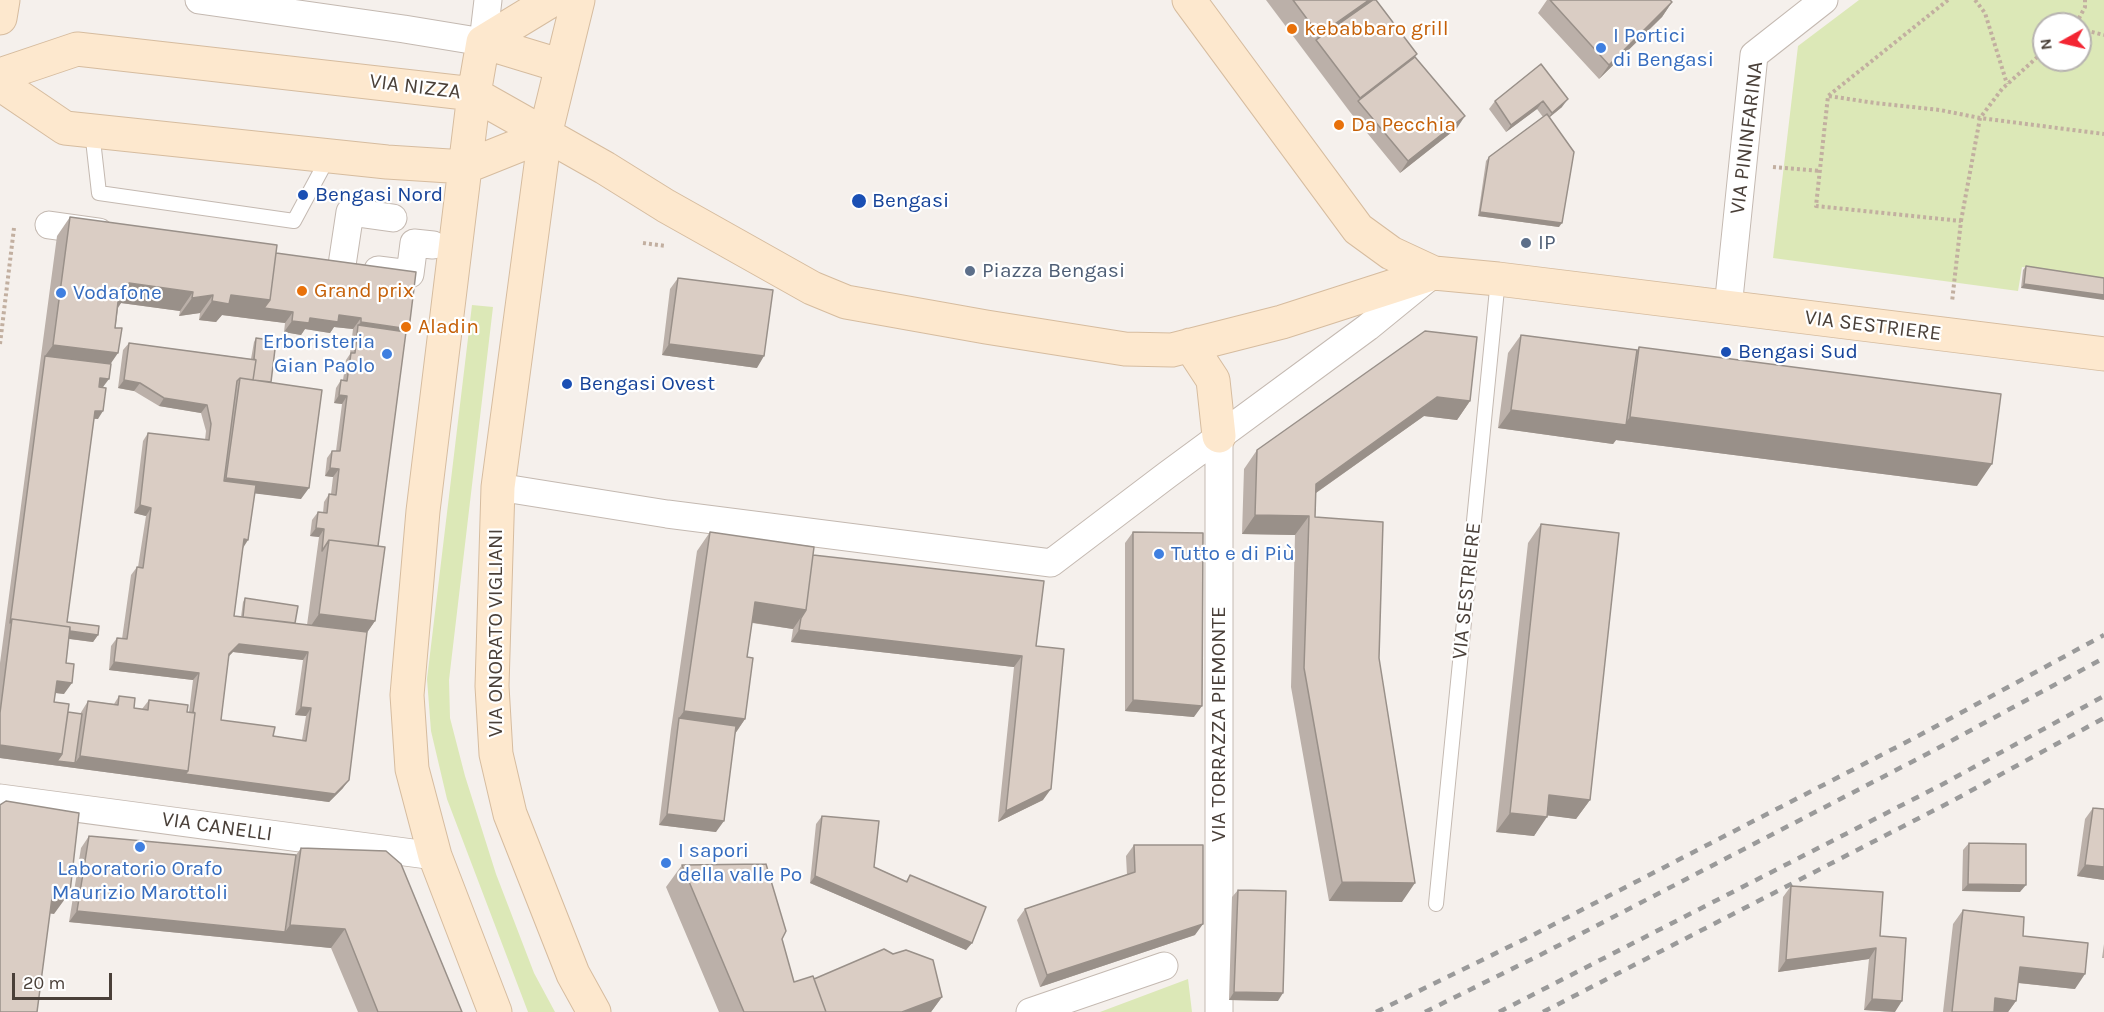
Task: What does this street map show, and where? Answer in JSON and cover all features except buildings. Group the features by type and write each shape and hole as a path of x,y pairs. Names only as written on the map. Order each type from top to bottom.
{"main road":[{"path":"0,18 3,0"},
{"path":"495,1012 435,856 412,769 407,695 423,511 474,94 483,42 552,0"},
{"path":"498,487 545,135 578,0"},
{"name":"VIA SESTRIERE","path":"1189,0 1358,229 1391,253 1434,273 2104,354"},
{"path":"483,42 562,66"},
{"name":"VIA NIZZA","path":"0,75 77,49 474,94 545,135"},
{"path":"0,84 65,128 387,162 465,167 545,135"},
{"path":"545,135 802,282 846,302 1125,349 1172,350 1282,322 1434,273"},
{"path":"1190,345 1213,380 1219,436"},
{"name":"VIA ONORATO VIGLIANI","path":"498,487 492,686 496,754 510,814 573,974 594,1012"}],"street":[{"path":"199,0 483,42 488,0"},
{"name":"VIA PININFARINA","path":"1728,308 1754,55 1824,0"},
{"path":"393,218 350,212 330,263 410,274 414,243 433,245"},
{"path":"50,225 120,235"},
{"path":"498,487 667,514 1051,563 1368,327 1434,273"},
{"name":"VIA TORRAZZA PIEMONTE","path":"1219,436 1219,1012"},
{"name":"VIA CANELLI","path":"0,798 435,856"},
{"path":"1030,1012 1164,966"}],"lane":[{"path":"92,131 99,193 294,221 329,156"},
{"name":"VIA SESTRIERE","path":"1436,904 1498,279"}],"path":[{"path":"1948,0 1828,96 1816,206 1961,221"},
{"path":"1975,0 1985,13 2007,84"},
{"path":"1948,335 1961,221 1980,117 2007,84 2032,62"},
{"path":"1828,96 2104,134"},
{"path":"1742,164 1821,171"},
{"path":"0,344 14,228"}],"green space":[{"path":"1859,0 2104,0 2104,278 2022,267 2018,291 1773,258 1798,46"},
{"path":"472,305 493,307 449,680 450,718 465,776 496,874 534,973 555,1012 528,1012 447,799 431,731 427,679"},
{"path":"1188,979 1192,1012 1100,1012"}],"railway":[{"path":"1376,1012 1535,934 1918,736 2104,635"},
{"path":"1425,1012 1542,954 1927,754 2104,658"},
{"path":"1499,1012 1943,784 2104,696"},
{"path":"1543,1012 1954,800 2104,718"}],"place":[{"name":"kebabbaro grill","path":"1292,29"},
{"name":"I Portici di Bengasi","path":"1601,48"},
{"name":"Da Pecchia","path":"1339,125"},
{"name":"Bengasi Nord","path":"303,195"},
{"name":"Bengasi","path":"859,201"},
{"name":"IP","path":"1526,243"},
{"name":"Piazza Bengasi","path":"970,271"},
{"name":"Grand prix","path":"302,291"},
{"name":"Vodafone","path":"61,293"},
{"name":"Aladin","path":"406,327"},
{"name":"Bengasi Sud","path":"1726,352"},
{"name":"Erboristeria Gian Paolo","path":"387,354"},
{"name":"Bengasi Ovest","path":"567,384"},
{"name":"Tutto e di Più","path":"1159,554"},
{"name":"Laboratorio Orafo Maurizio Marottoli","path":"140,847"},
{"name":"I sapori della valle Po","path":"666,863"}]}
